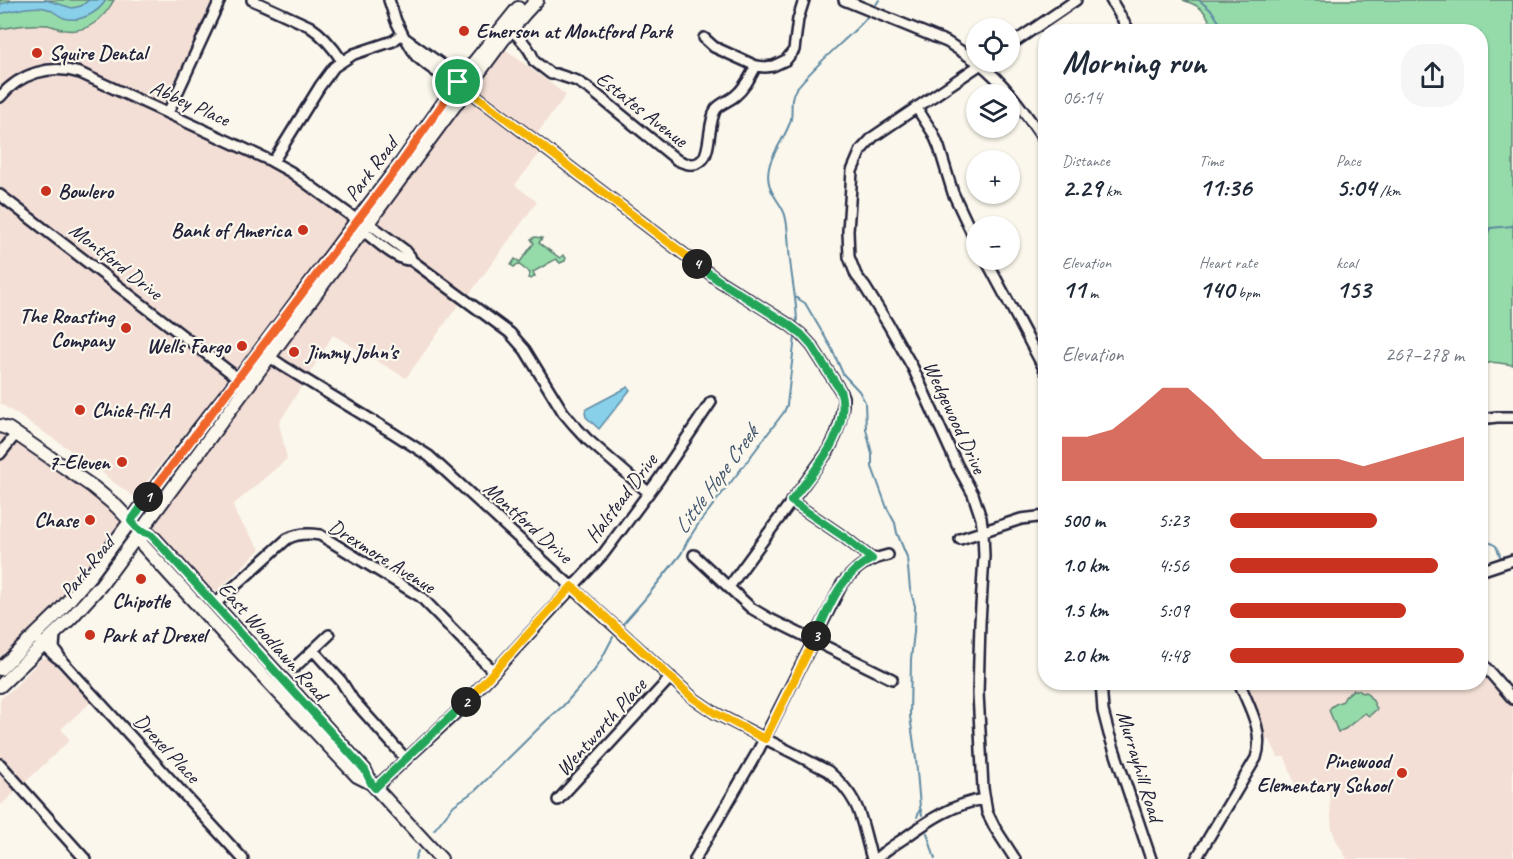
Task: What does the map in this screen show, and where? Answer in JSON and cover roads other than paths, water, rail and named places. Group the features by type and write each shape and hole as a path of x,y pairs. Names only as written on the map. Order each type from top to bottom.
{"main road":[{"name":"Park Road","path":"0,669 38,640 55,634 94,593 265,353 525,0"},
{"name":"Park Road","path":"507,27 537,0"},
{"name":"Park Road","path":"0,686 76,593 239,378 265,353"},
{"name":"East Woodlawn Road","path":"0,419 8,430 93,486 140,531 150,534 365,770 373,786"},
{"name":"East Woodlawn Road","path":"140,531 141,543 232,644 357,776 373,786 441,859"}],"street":[{"path":"168,113 220,0"},
{"path":"252,0 303,23 317,32 342,61"},
{"path":"389,0 404,37 452,72 463,86 718,280 801,334 812,346 840,390 843,405 836,435 829,450 729,587"},
{"path":"704,38 714,47 756,66 772,66 786,60 791,55 795,46 798,19 804,0"},
{"path":"844,0 947,42 966,54"},
{"path":"1041,24 1076,0"},
{"path":"1111,0 1125,24"},
{"path":"1020,38 1038,26"},
{"name":"Estates Avenue","path":"507,27 533,57 538,57 543,65 554,69 556,74 577,81 591,90 677,160 692,164 703,159 717,108 739,93 747,84 756,66"},
{"path":"273,162 334,67 354,54 404,37"},
{"name":"Abbey Place","path":"0,97 10,86 24,77 44,70 73,71 168,113 291,172 362,224 401,259 411,260 510,333 525,350 574,425 649,493"},
{"name":"Wedgewood Drive","path":"966,71 873,137 864,146 852,171 848,231 849,257 856,275 913,368 957,465 973,494 981,518 984,556 978,693 985,799 987,812 1015,859"},
{"path":"990,72 1009,93 1038,132"},
{"path":"916,107 933,133 953,193 966,222"},
{"name":"Montford Drive","path":"0,195 239,378"},
{"path":"991,270 1038,357"},
{"name":"Montford Drive","path":"265,353 429,456 693,698 715,713 822,767 841,782 852,796 860,813 874,859"},
{"name":"Halstead Drive","path":"373,786 458,711 611,544 711,402"},
{"path":"1488,418 1513,417"},
{"path":"0,454 8,430"},
{"path":"791,501 872,559"},
{"path":"960,539 1021,519 1038,517"},
{"name":"Drexmore Avenue","path":"214,605 290,537 300,534 320,536 327,538 421,597 494,672"},
{"path":"694,555 751,608 892,679"},
{"path":"694,859 765,739 842,584 856,568 872,559 888,555"},
{"path":"1488,568 1513,560"},
{"name":"Drexel Place","path":"55,634 54,648 63,662 243,859"},
{"path":"295,667 329,635"},
{"name":"Drexel Place","path":"38,640 63,662"},
{"path":"313,650 341,681 353,700 406,759"},
{"path":"1488,670 1513,699"},
{"name":"Wentworth Place","path":"558,801 670,677"},
{"name":"Murrayhill Road","path":"1102,690 1103,711 1109,734 1151,859"},
{"path":"1196,859 1259,750 1259,732 1242,690"},
{"path":"0,764 85,859"},
{"path":"874,859 934,818 974,801 985,799"}],"water":[{"path":"16,0 46,0 72,8 81,6 89,0 106,0 93,13 76,19 64,18 48,9 37,7 0,14 0,4"},
{"path":"628,387 630,390 599,429 586,417 586,409"}],"waterway":[{"name":"Little Hope Creek","path":"874,8 879,0"},
{"path":"1199,0 1212,11 1219,24"},
{"name":"Little Hope Creek","path":"797,324 786,220 784,211 770,187 769,168 788,127 796,89 869,15"},
{"path":"1488,233 1490,228 1513,226"},
{"path":"795,297 805,303 832,349 843,374 859,391 865,402 866,429 872,454 872,467 907,557 910,589 915,606 910,716 922,815"},
{"name":"Little Hope Creek","path":"623,624 681,554 699,523 784,412 787,405 795,337"},
{"path":"1488,542 1496,546 1501,558"},
{"name":"Little Hope Creek","path":"434,830 454,805 476,790 563,706 594,671 613,637"},
{"path":"917,817 920,809"},
{"path":"927,833 935,859"},
{"name":"Little Hope Creek","path":"415,859 418,851"}],"place":[{"name":"Emerson at Montford Park","path":"464,31"},
{"name":"Squire Dental","path":"37,53"},
{"name":"Bowlero","path":"46,191"},
{"name":"Bank of America","path":"303,230"},
{"name":"The Roasting Company","path":"126,328"},
{"name":"Wells Fargo","path":"242,346"},
{"name":"Jimmy John's","path":"294,352"},
{"name":"Chick-fil-A","path":"80,410"},
{"name":"7-Eleven","path":"122,462"},
{"name":"Chase","path":"90,520"},
{"name":"Chipotle","path":"141,579"},
{"name":"Park at Drexel","path":"90,635"},
{"name":"Pinewood Elementary School","path":"1402,773"}]}
